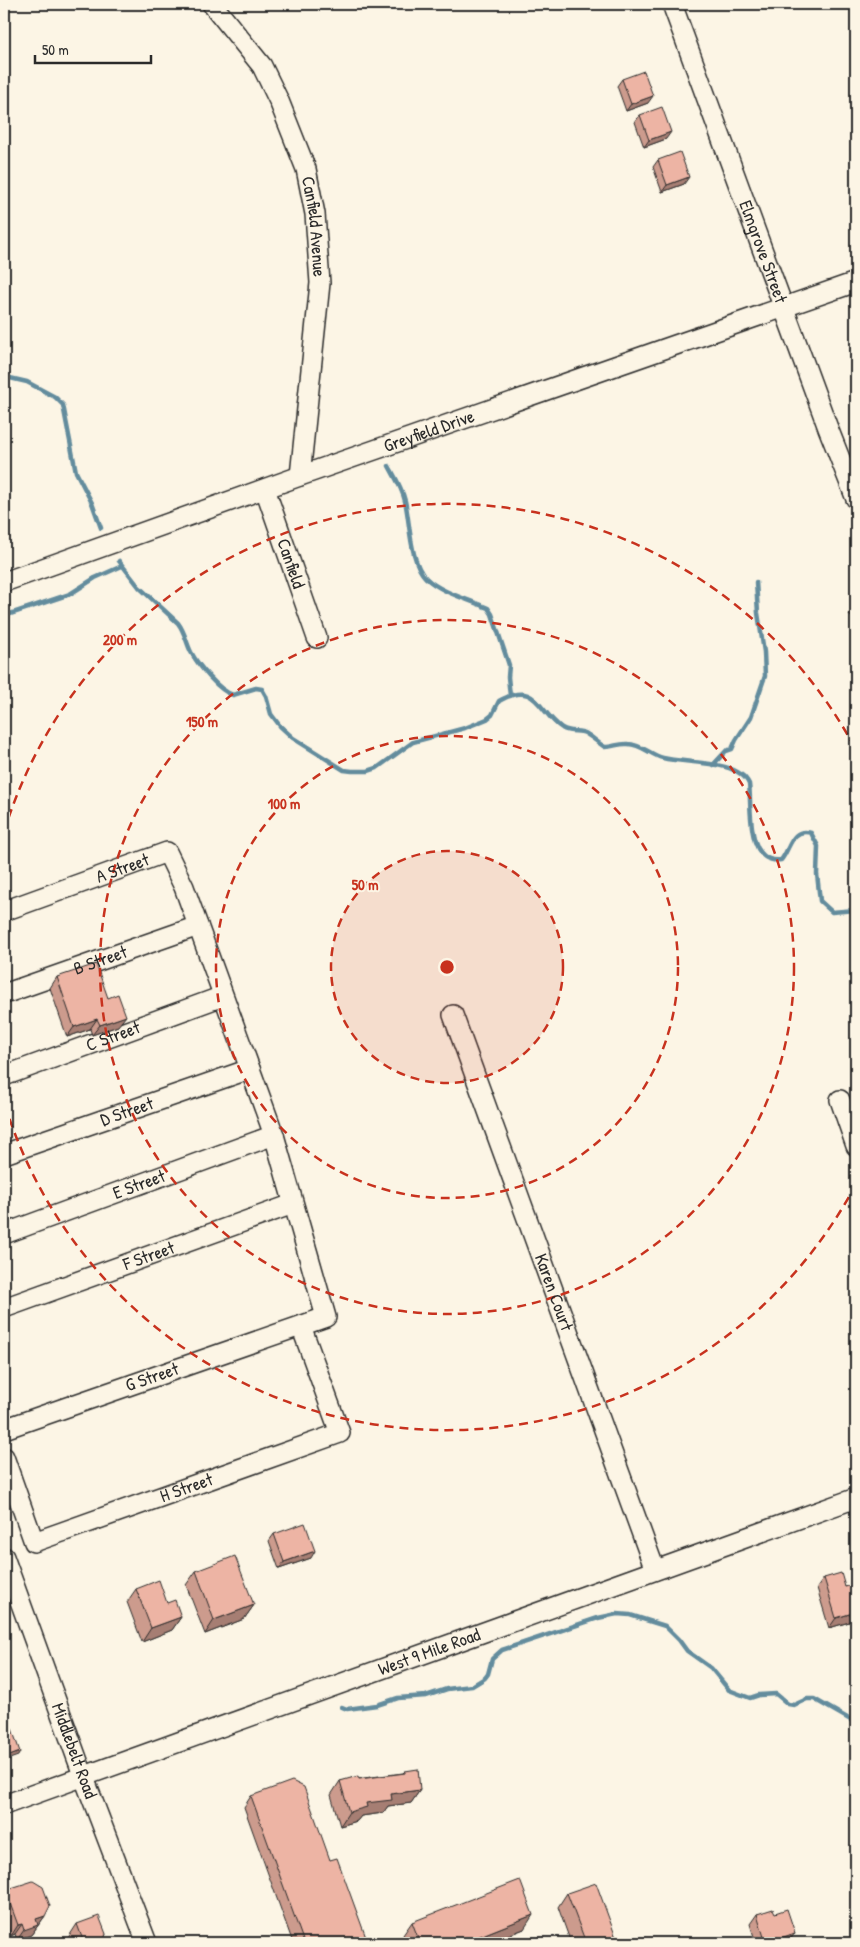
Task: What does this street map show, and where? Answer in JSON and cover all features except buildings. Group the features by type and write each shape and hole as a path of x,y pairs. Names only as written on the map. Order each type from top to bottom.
{"street":[{"name":"Canfield Avenue","path":"212,4 262,66 279,101 306,169 315,214 320,283 300,476"},
{"name":"Elmgrove Street","path":"672,4 856,500"},
{"name":"Greyfield Drive","path":"4,582 300,476 856,282"},
{"name":"Canfield","path":"265,489 317,638"},
{"name":"A Street","path":"4,911 167,852 184,887 198,926"},
{"name":"B Street","path":"4,994 198,926"},
{"path":"198,926 274,1135 293,1204"},
{"name":"C Street","path":"4,1076 223,996"},
{"name":"Karen Court","path":"453,1015 655,1570"},
{"name":"D Street","path":"4,1154 250,1069"},
{"path":"840,1100 856,1146"},
{"name":"E Street","path":"4,1234 274,1135"},
{"name":"F Street","path":"4,1308 293,1204"},
{"name":"G Street","path":"4,1429 326,1317 293,1204"},
{"name":"H Street","path":"4,1457 34,1542 340,1433 301,1326"},
{"name":"West 9 Mile Road","path":"4,1805 856,1498"},
{"name":"Middlebelt Road","path":"4,1557 83,1775 147,1943"}],"waterway":[{"path":"4,372 10,378 27,382 55,397 63,405 76,472 92,503 101,528"},
{"path":"389,466 404,496 411,542 421,571 432,583 488,608 492,614 509,665 510,696"},
{"path":"119,561 139,587 178,623 194,657 215,683 227,693 233,695 256,688 262,689 271,714 280,726 293,738 344,770 368,771 377,768 413,742 465,728 487,719 492,715 499,701 512,695 521,694 529,696 536,700 562,728 585,733 605,747 633,744 663,758 723,766 734,770 743,776 749,784 753,832 761,853 769,859 781,860 795,836 804,832 811,833 818,846 817,874 820,901 832,912 856,910"},
{"path":"4,616 70,594 95,578 122,566"},
{"path":"713,765 726,751 732,749 751,717 765,676 756,582"},
{"path":"342,1707 347,1709 377,1705 398,1698 426,1696 447,1689 472,1686 485,1678 492,1659 502,1650 598,1618 617,1614 630,1615 665,1626 687,1651 711,1668 729,1690 750,1698 759,1695 776,1694 788,1704 794,1705 807,1699 814,1699 856,1723"}]}
